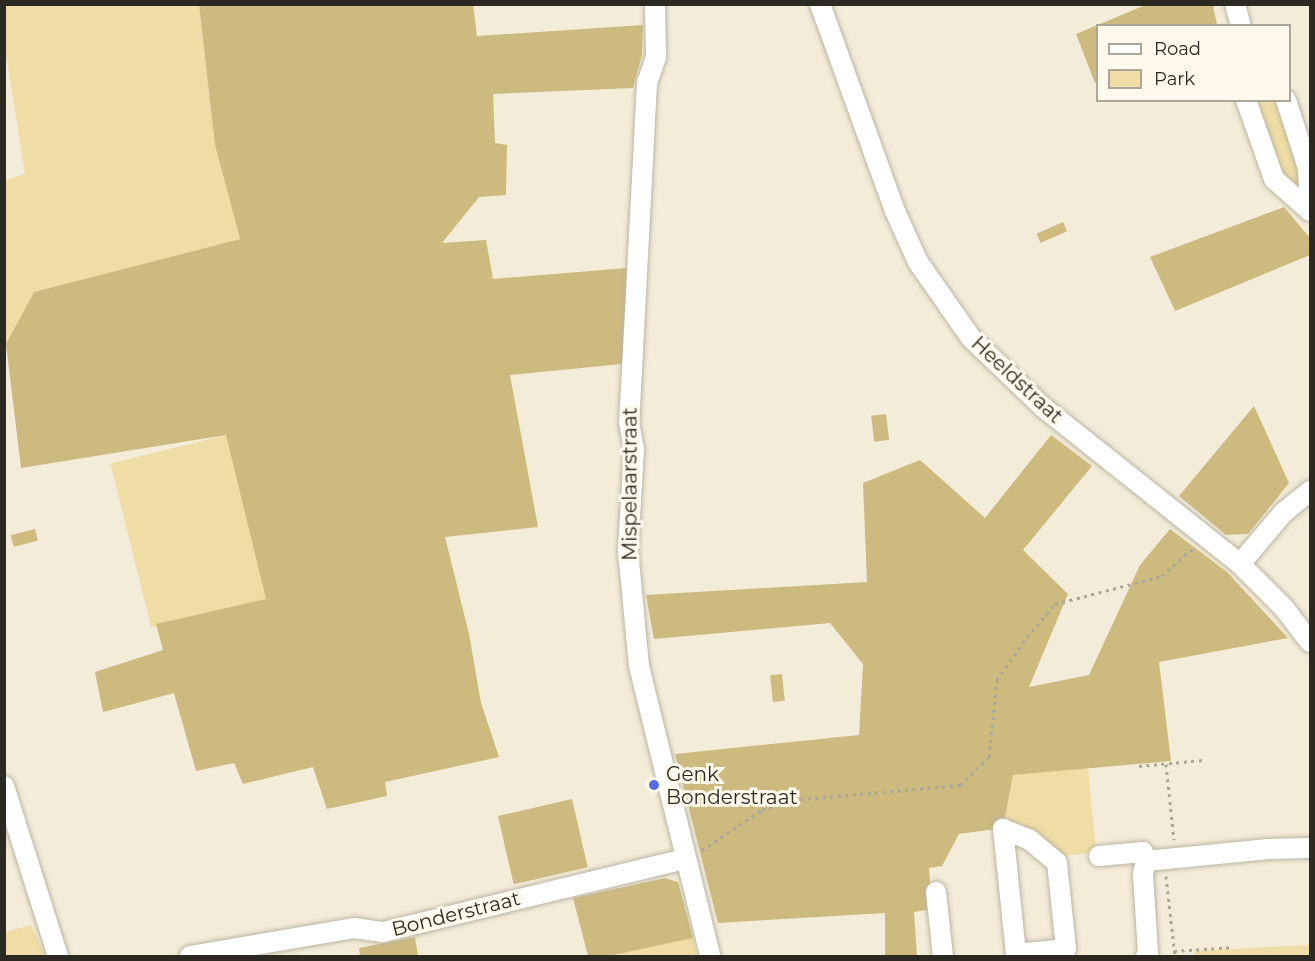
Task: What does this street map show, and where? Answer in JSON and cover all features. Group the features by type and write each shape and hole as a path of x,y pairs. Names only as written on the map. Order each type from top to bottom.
{"street":[{"name":"Mispelaarstraat","path":"655,4 656,57 647,82 629,422 634,449 628,550 639,666 689,858 710,957"},
{"name":"Heeldstraat","path":"820,4 895,211 918,262 971,338 1044,408 1240,564 1284,608 1311,642"},
{"path":"1235,4 1241,24"},
{"path":"1247,102 1274,179 1311,212 1308,168 1287,102"},
{"path":"1240,564 1283,513 1311,491"},
{"path":"4,786 58,957"},
{"path":"1003,829 1030,840 1057,863 1066,949 1061,953 1022,955 1016,954 1003,829"},
{"path":"1010,839 1022,955"},
{"path":"1146,957 1148,953 1143,874 1155,863 1268,849 1311,848"},
{"path":"1099,856 1143,852 1155,863"},
{"name":"Bonderstraat","path":"190,957 354,928 384,932 689,858"},
{"path":"1052,864 1061,953"},
{"path":"936,892 943,957"}],"path":[{"path":"689,858 762,810 793,800 960,785 989,757 997,680 1027,637 1055,604 1162,576 1190,550 1200,554"},
{"path":"1139,766 1203,760"},
{"path":"1166,764 1175,851"},
{"path":"1155,863 1175,957"},
{"path":"1174,951 1234,947"}],"green space":[{"path":"4,5 199,5 215,145 240,239 34,292 6,344 5,180 25,174 5,48"},
{"path":"1252,102 1278,102 1303,181 1298,185 1292,185 1281,176"},
{"path":"226,435 267,599 151,628 111,464"},
{"path":"1088,768 1096,853 1050,857 1003,829 1013,775"},
{"path":"31,925 45,956 5,956 5,932"},
{"path":"693,938 697,956 609,956"},
{"path":"1310,945 1310,956 1195,956 1195,951"}],"shaded area":[{"path":"1148,4 1213,5 1217,24 1100,24"},
{"path":"199,5 473,5 477,36 643,25 642,55 633,88 493,94 495,143 507,145 506,195 479,197 442,243 486,240 493,279 627,268 622,364 510,375 538,527 445,537 469,634 481,703 499,757 385,782 387,796 327,809 313,767 243,784 234,763 196,771 174,693 103,712 95,672 163,650 156,624 266,599 226,435 21,468 6,344 34,292 240,239 215,145"},
{"path":"1096,26 1096,83 1095,83 1076,34"},
{"path":"1284,207 1310,238 1310,255 1175,311 1150,257"},
{"path":"1063,222 1067,231 1041,243 1037,234"},
{"path":"1254,406 1289,483 1248,534 1226,535 1179,496"},
{"path":"886,414 889,440 874,442 871,416"},
{"path":"1051,435 1092,466 1023,550 1068,594 1029,687 1089,675 1140,565 1170,529 1227,572 1288,638 1159,662 1171,761 1013,775 1003,828 959,834 942,866 929,868 932,909 914,912 917,956 885,956 885,913 718,923 675,754 859,735 863,664 830,623 654,639 646,595 867,582 863,483 920,460 985,518"},
{"path":"35,529 38,541 14,547 11,535"},
{"path":"782,674 785,701 773,702 770,675"},
{"path":"572,799 588,867 514,884 498,816"},
{"path":"665,878 678,882 693,938 609,956 588,956 573,898"},
{"path":"415,937 418,956 360,956 359,948"}],"place":[{"name":"Genk Bonderstraat","path":"654,785"}]}
